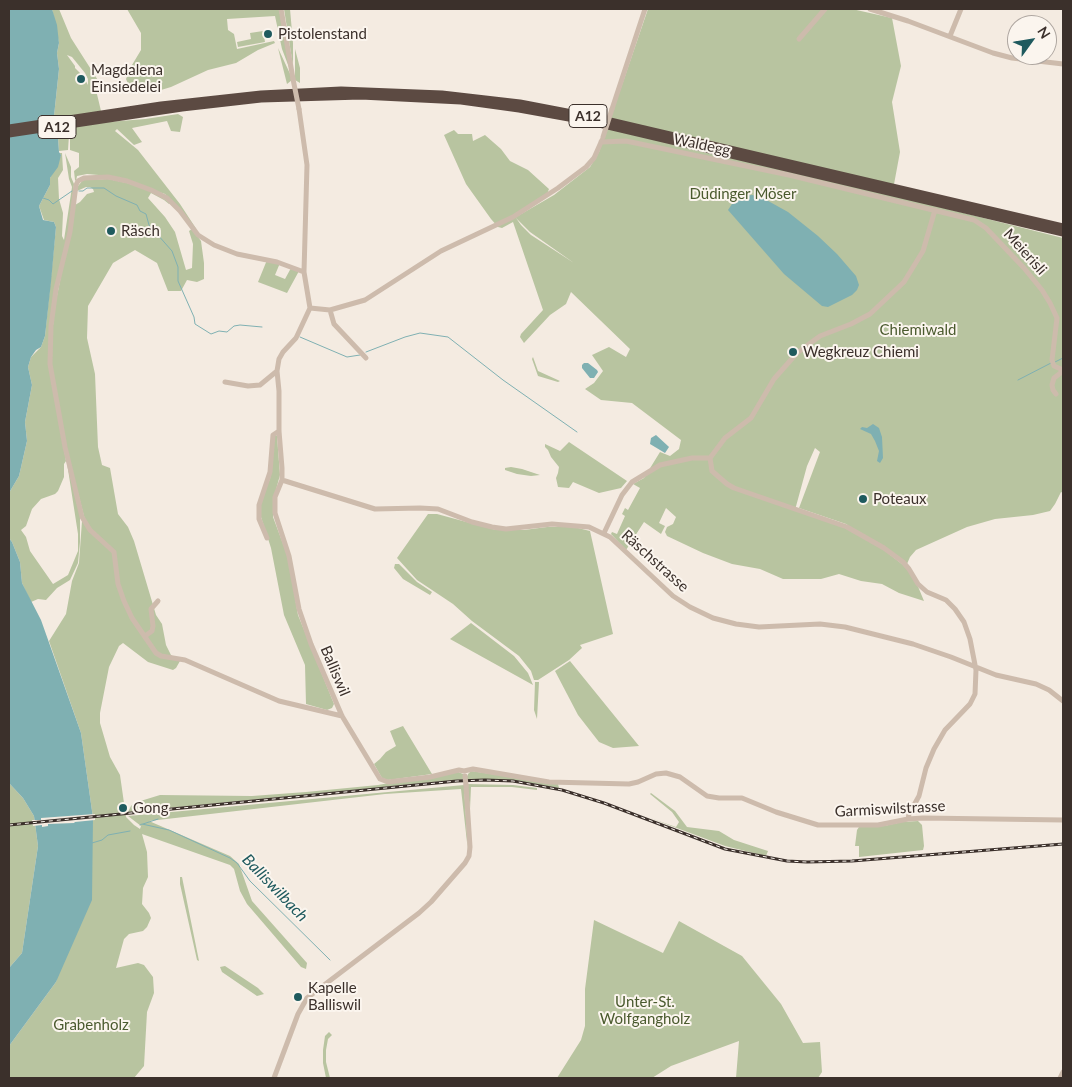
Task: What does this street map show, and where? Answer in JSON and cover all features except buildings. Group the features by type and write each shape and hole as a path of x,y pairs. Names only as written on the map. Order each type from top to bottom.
{"highway":[{"name":"A12","path":"9,134 220,98 301,91 395,91 481,98 539,106 612,121 1063,228"},
{"name":"A12","path":"9,128 221,103 302,96 395,96 481,103 552,114 621,129 1063,233"}],"street":[{"path":"267,538 258,519 259,505 270,472 273,435 278,431 279,391 277,371 279,359 296,338 310,308 304,272 307,165 282,9"},
{"path":"310,308 330,310 365,300 441,251 508,220 586,167 594,158 602,140 644,9"},
{"path":"799,39 825,9"},
{"path":"870,9 950,36 993,53 1012,58 1063,64"},
{"path":"950,36 961,9"},
{"name":"Waldegg","path":"602,140 626,141 789,175 935,210"},
{"path":"304,272 277,262 237,254 214,245 198,235 180,210 163,195 127,181 95,177 84,178 78,182 70,232 56,290 50,364 65,447 80,512 90,530 114,552 118,584 124,602 132,618 156,653 161,656 183,660 279,701 342,716"},
{"path":"908,819 919,796 926,768 934,748 952,722 973,699 975,666 970,638 964,622 946,600 927,592 918,584 909,568 884,548 847,527 727,484 712,472 710,458 725,438 751,418 774,379 797,353 823,335 852,324 870,314 904,282 923,251 935,210"},
{"name":"Meierisli","path":"935,210 970,218 982,224 1042,290 1054,310 1056,318 1054,378 1052,385 1056,394"},
{"path":"330,310 334,324 366,358"},
{"path":"1053,363 1063,370 1054,378"},
{"path":"226,382 248,386 260,385 277,371"},
{"name":"Balliswil","path":"278,431 282,457 282,480 275,497 275,513 289,556 302,620 337,706 361,751 382,781 430,777 459,770 465,774"},
{"path":"604,533 622,494 632,482 660,465 692,458 710,458"},
{"name":"Räschstrasse","path":"282,480 375,509 429,508 492,527 506,529 559,524 589,527 604,533 615,542 673,596 713,618 759,627 820,624 845,627 913,644 996,675 1036,684 1056,694 1063,701"},
{"path":"145,636 152,631 151,608 158,601"},
{"path":"329,712 337,706"},
{"name":"Garmiswilstrasse","path":"465,774 473,769 555,782 626,784 638,782 656,774 666,773 680,777 707,796 742,798 770,810 810,823 840,826 878,826 908,819 1063,820"},
{"path":"274,1078 298,1014 307,998 419,913 435,898 465,863 469,856 470,847 465,774"},
{"path":"1060,1078 1063,1072"}],"green space":[{"path":"52,9 59,9 71,38 101,85 96,90 101,111 96,123 178,114 183,117 180,132 171,131 167,121 132,128 142,142 134,145 117,129 115,131 138,150 180,204 197,230 165,194 110,176 87,174 77,176 75,180 74,171 79,167 79,153 70,150 70,139 74,134 69,135 68,150 59,151 58,137 60,131 54,116 59,69 57,53 59,43","holes":["67,55 72,57 85,73 88,85"]},
{"path":"127,9 279,9 290,70 282,49 275,16 227,19 228,30 234,34 237,49 274,41 275,43 258,50 236,63 208,70 171,87 151,93 132,93 126,79 141,50 141,33"},
{"path":"284,9 290,9 293,66"},
{"name":"Düdinger Möser","path":"648,9 852,9 892,18 901,66 892,102 900,152 892,195 1063,238 1063,493 1061,492 1050,511 1033,515 995,519 967,527 916,550 907,564 846,524 799,508 820,452 815,448 807,466 795,510 846,528 884,550 912,572 924,601 899,593 882,584 861,581 839,574 821,579 783,579 760,569 732,564 667,536 665,532 667,527 673,524 676,517 666,508 659,523 665,526 661,534 644,522 626,550 611,534 612,532 617,534 625,516 622,514 625,508 628,510 640,488 633,484 644,478 660,452 670,456 679,449 681,440 632,403 601,400 585,389 594,383 603,371 592,355 609,347 626,357 630,349 571,292 566,304 550,315 524,343 520,337 521,334 543,310 513,222 502,228 498,227 491,219 466,184 444,135 454,130 458,134 472,134 473,141 485,135 501,149 510,161 528,170 549,189 547,194 516,217 554,195 590,167 599,152","holes":["516,218 530,232 574,263 531,235"]},
{"path":"263,31 265,42 238,47 237,42 251,39 250,33"},
{"path":"278,48 292,78 287,84"},
{"path":"295,49 300,68 300,83 295,80"},
{"path":"59,153 62,153 63,170 58,178 59,199 63,213 62,236 64,240 72,187 65,153 71,167 71,177 74,184 69,230 52,305 48,354 66,461 64,464 64,477 58,491 41,499 32,509 26,526 21,530 26,537 30,551 53,584 68,575 78,551 78,534 67,463 80,516 80,542 78,563 70,580 57,588 46,600 38,599 31,602 22,583 20,562 9,538 9,493 19,476 27,441 25,422 32,385 28,367 31,357 41,347 45,336 56,227 54,222 44,220 39,206 50,185 50,178 61,155"},
{"name":"Grabenholz","path":"108,179 151,191 171,203 169,204 151,193 148,198 175,232 186,270 192,268 193,244 189,231 192,229 201,241 204,263 204,279 197,282 187,280 181,291 168,291 157,263 135,250 113,263 88,306 87,338 95,374 98,447 102,465 110,468 118,514 128,527 134,541 156,615 162,624 166,645 171,655 180,661 173,670 148,662 123,643 119,646 109,667 100,713 100,723 110,757 120,775 126,817 140,829 141,826 128,816 464,785 468,851 461,789 385,794 149,821 230,856 239,864 252,901 307,963 306,969 301,967 247,904 240,891 234,869 230,865 142,834 147,852 148,877 143,888 142,904 151,918 143,931 129,934 124,939 116,968 138,963 144,965 153,977 154,993 147,1012 144,1066 134,1078 9,1078 9,1046 56,982 93,818 81,733 49,641 66,614 72,581 79,563 82,521 85,520 66,447 50,355 55,306 75,205 87,194 94,192 90,187 77,191 78,186 83,180"},
{"path":"267,260 280,263 275,275 285,279 291,268 299,271 287,293 258,282"},
{"path":"533,357 538,371 560,381 538,376"},
{"path":"275,434 277,436 280,475 274,497 273,517 288,557 298,615 334,704 332,708 327,710 306,704 305,665 284,615 271,548 260,514 260,501 270,479"},
{"path":"569,442 627,481 621,488 599,493 573,482 569,488 558,487 556,478 559,467 551,457 545,444 560,451"},
{"path":"511,467 540,475 517,474 505,470 505,468"},
{"path":"428,514 437,514 496,530 574,527 590,531 613,634 580,645 582,648 569,660 538,680 534,680 531,671 519,656 472,621 453,604 417,580 397,558"},
{"path":"395,564 399,564 417,582 432,592 430,595 403,579 394,568"},
{"path":"471,623 514,656 528,673 533,685 450,639"},
{"path":"570,661 639,746 613,748 599,742 578,715 555,671"},
{"path":"535,682 539,682 537,719 534,710"},
{"path":"403,726 432,774 388,780 382,778 374,764 386,752 396,746 390,731"},
{"path":"456,771 463,774 465,779 128,812 134,803 160,795 252,796 306,792 378,785"},
{"path":"471,771 558,784 559,788 513,780 466,779"},
{"path":"9,783 23,798 34,816 38,846 22,953 9,968"},
{"path":"467,784 513,785 537,788 537,790 512,787 471,787 470,809"},
{"path":"651,793 675,811 687,827 719,831 734,840 768,851 766,856 725,846 650,818 676,827 679,822 672,812"},
{"path":"918,821 922,825 923,850 859,857 859,846 855,846 859,827 884,826"},
{"path":"180,877 182,877 199,961 197,960"},
{"name":"Unter-St. Wolfgangholz","path":"594,920 663,953 679,921 742,956 781,1004 803,1043 820,1042 822,1072 818,1078 736,1078 739,1041 671,1066 652,1078 557,1078 581,1040 585,1026 585,989"},
{"path":"225,966 264,994 257,996 222,972 220,967"},
{"path":"329,1032 332,1035 328,1039 326,1062 330,1078 326,1078 323,1050 325,1036"}],"water":[{"path":"9,9 52,9 57,25 59,43 57,53 59,69 54,116 60,127 58,137 61,155 58,167 50,178 50,185 39,206 43,220 54,222 56,227 51,282 45,336 41,347 31,357 28,367 32,385 25,422 27,441 19,476 9,493"},
{"path":"744,196 761,197 788,212 818,236 856,276 859,285 857,290 852,295 828,307 822,306 784,274 728,210 732,204"},
{"path":"584,363 588,363 597,370 598,372 594,378 590,378 582,368"},
{"path":"873,424 879,428 882,437 883,458 880,463 877,461 879,451 871,434 860,429 862,427 867,428"},
{"path":"656,435 669,447 665,453 650,444 651,438"},
{"path":"9,538 20,562 22,583 41,620 81,733 93,818 92,900 56,982 9,1046 9,968 22,953 38,846 34,816 23,798 9,783"}],"pier":[{"path":"95,814 95,820 48,824 48,826 42,827 42,825 33,826 32,820 41,820 41,818"}],"waterway":[{"path":"79,191 87,188 104,188 116,196 137,205 140,211 146,214 149,225 172,251 178,267 178,281 194,317 195,324 211,334 219,331 227,332 234,326 240,325 262,327"},
{"path":"43,198 53,204 72,191"},
{"path":"366,352 420,333 448,337 503,380 577,432"},
{"path":"300,337 347,357 360,355"},
{"path":"1055,362 1063,358"},
{"path":"1018,380 1051,363"},
{"path":"143,824 158,819"},
{"name":"Balliswilbach","path":"140,825 169,830 230,858 237,863 250,881 330,960"},
{"name":"Balliswilbach","path":"92,843 102,840 108,835 130,831"}],"railway":[{"path":"9,825 457,781 485,780 513,781 562,790 604,803 725,849 787,861 852,861 1063,844"}],"place":[{"name":"Pistolenstand","path":"268,34"},
{"name":"Magdalena Einsiedelei","path":"81,79"},
{"name":"Räsch","path":"111,231"},
{"name":"Wegkreuz Chiemi","path":"793,352"},
{"name":"Poteaux","path":"863,499"},
{"name":"Gong","path":"123,808"},
{"name":"Kapelle Balliswil","path":"298,997"}],"park label":[{"name":"Chiemiwald","path":"918,330"}]}
